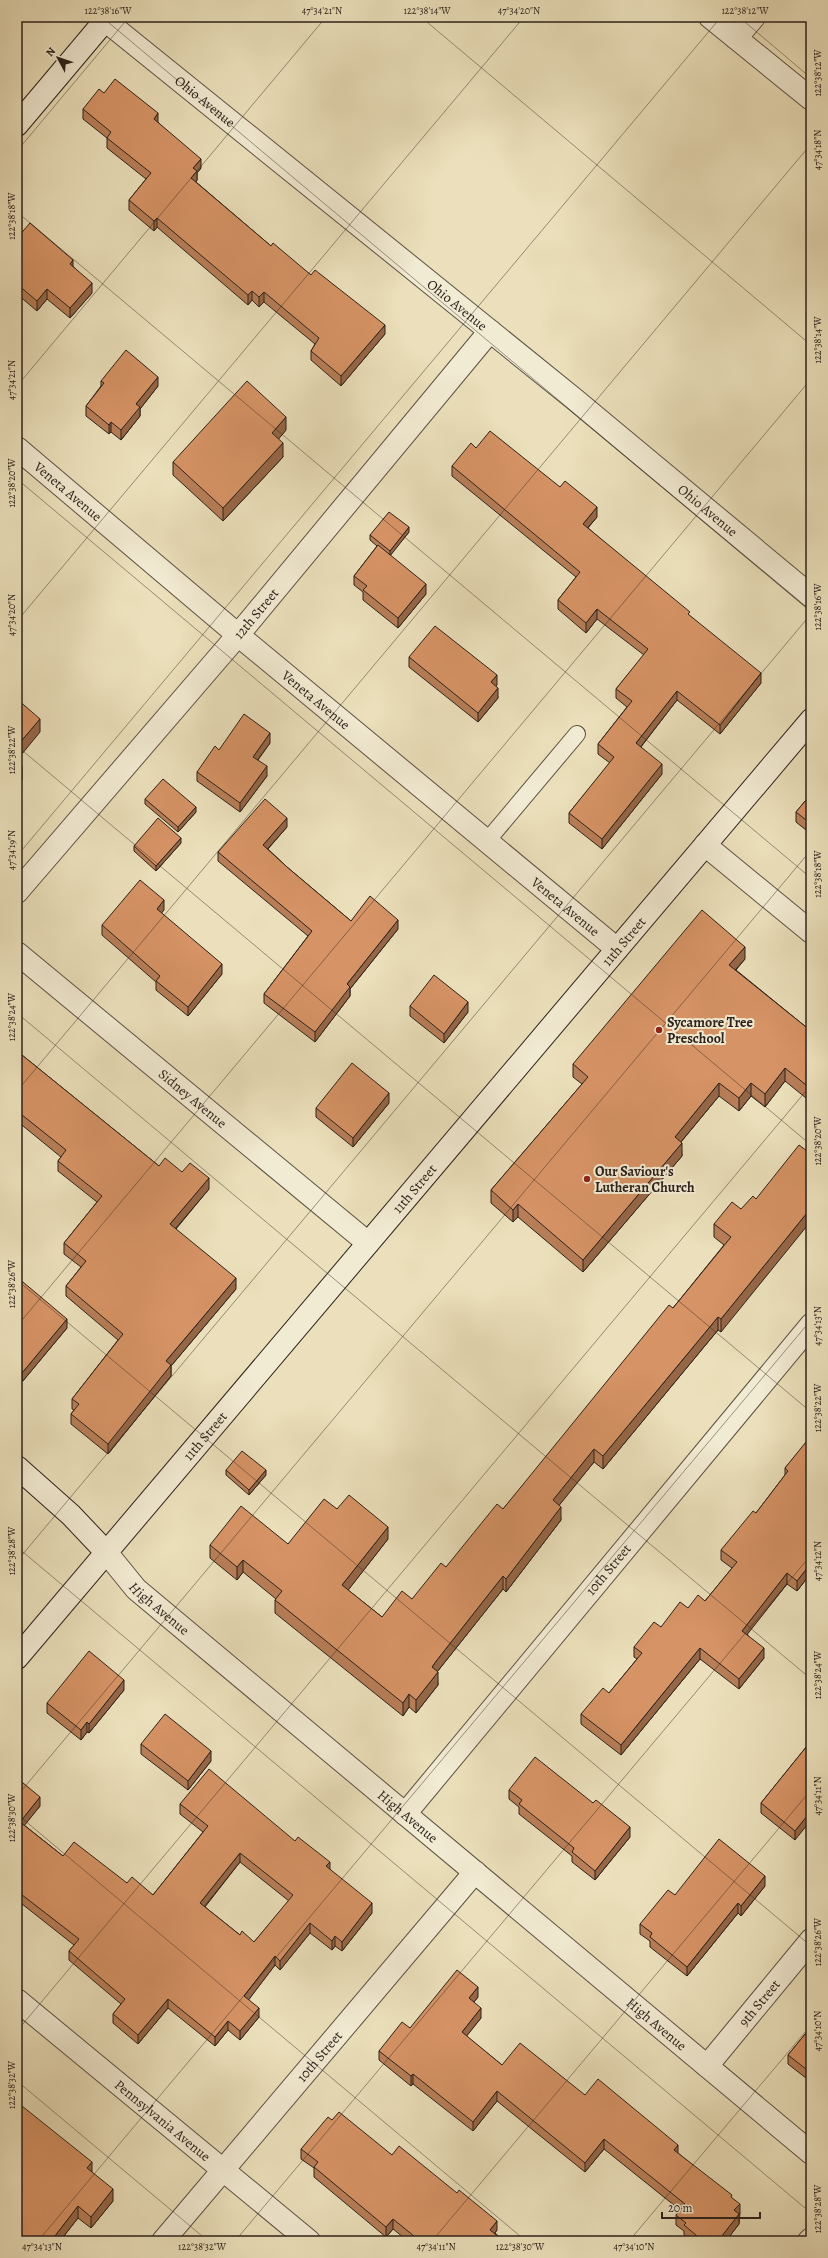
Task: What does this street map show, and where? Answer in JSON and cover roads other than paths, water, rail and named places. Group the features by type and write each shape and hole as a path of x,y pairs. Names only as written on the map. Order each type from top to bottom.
{"street":[{"path":"710,17 811,99"},
{"path":"736,38 754,17"},
{"path":"17,125 105,18"},
{"name":"Ohio Avenue","path":"105,18 490,331 811,596"},
{"name":"12th Street","path":"17,892 238,635 490,331"},
{"name":"Veneta Avenue","path":"17,448 238,635 617,949"},
{"name":"11th Street","path":"17,1658 811,720"},
{"path":"705,845 811,932"},
{"name":"Sidney Avenue","path":"17,953 368,1243"},
{"name":"10th Street","path":"406,1814 811,1325"},
{"name":"High Avenue","path":"17,1467 71,1515 106,1552 136,1589 811,2153"},
{"name":"10th Street","path":"163,2241 475,1872"},
{"name":"9th Street","path":"707,2066 811,1940"},
{"name":"Pennsylvania Avenue","path":"17,2000 310,2241"}],"lane":[{"path":"487,841 577,734"}],"place":[{"name":"Sycamore Tree Preschool","path":"659,1030"},
{"name":"Our Saviour's Lutheran Church","path":"587,1179"}]}
